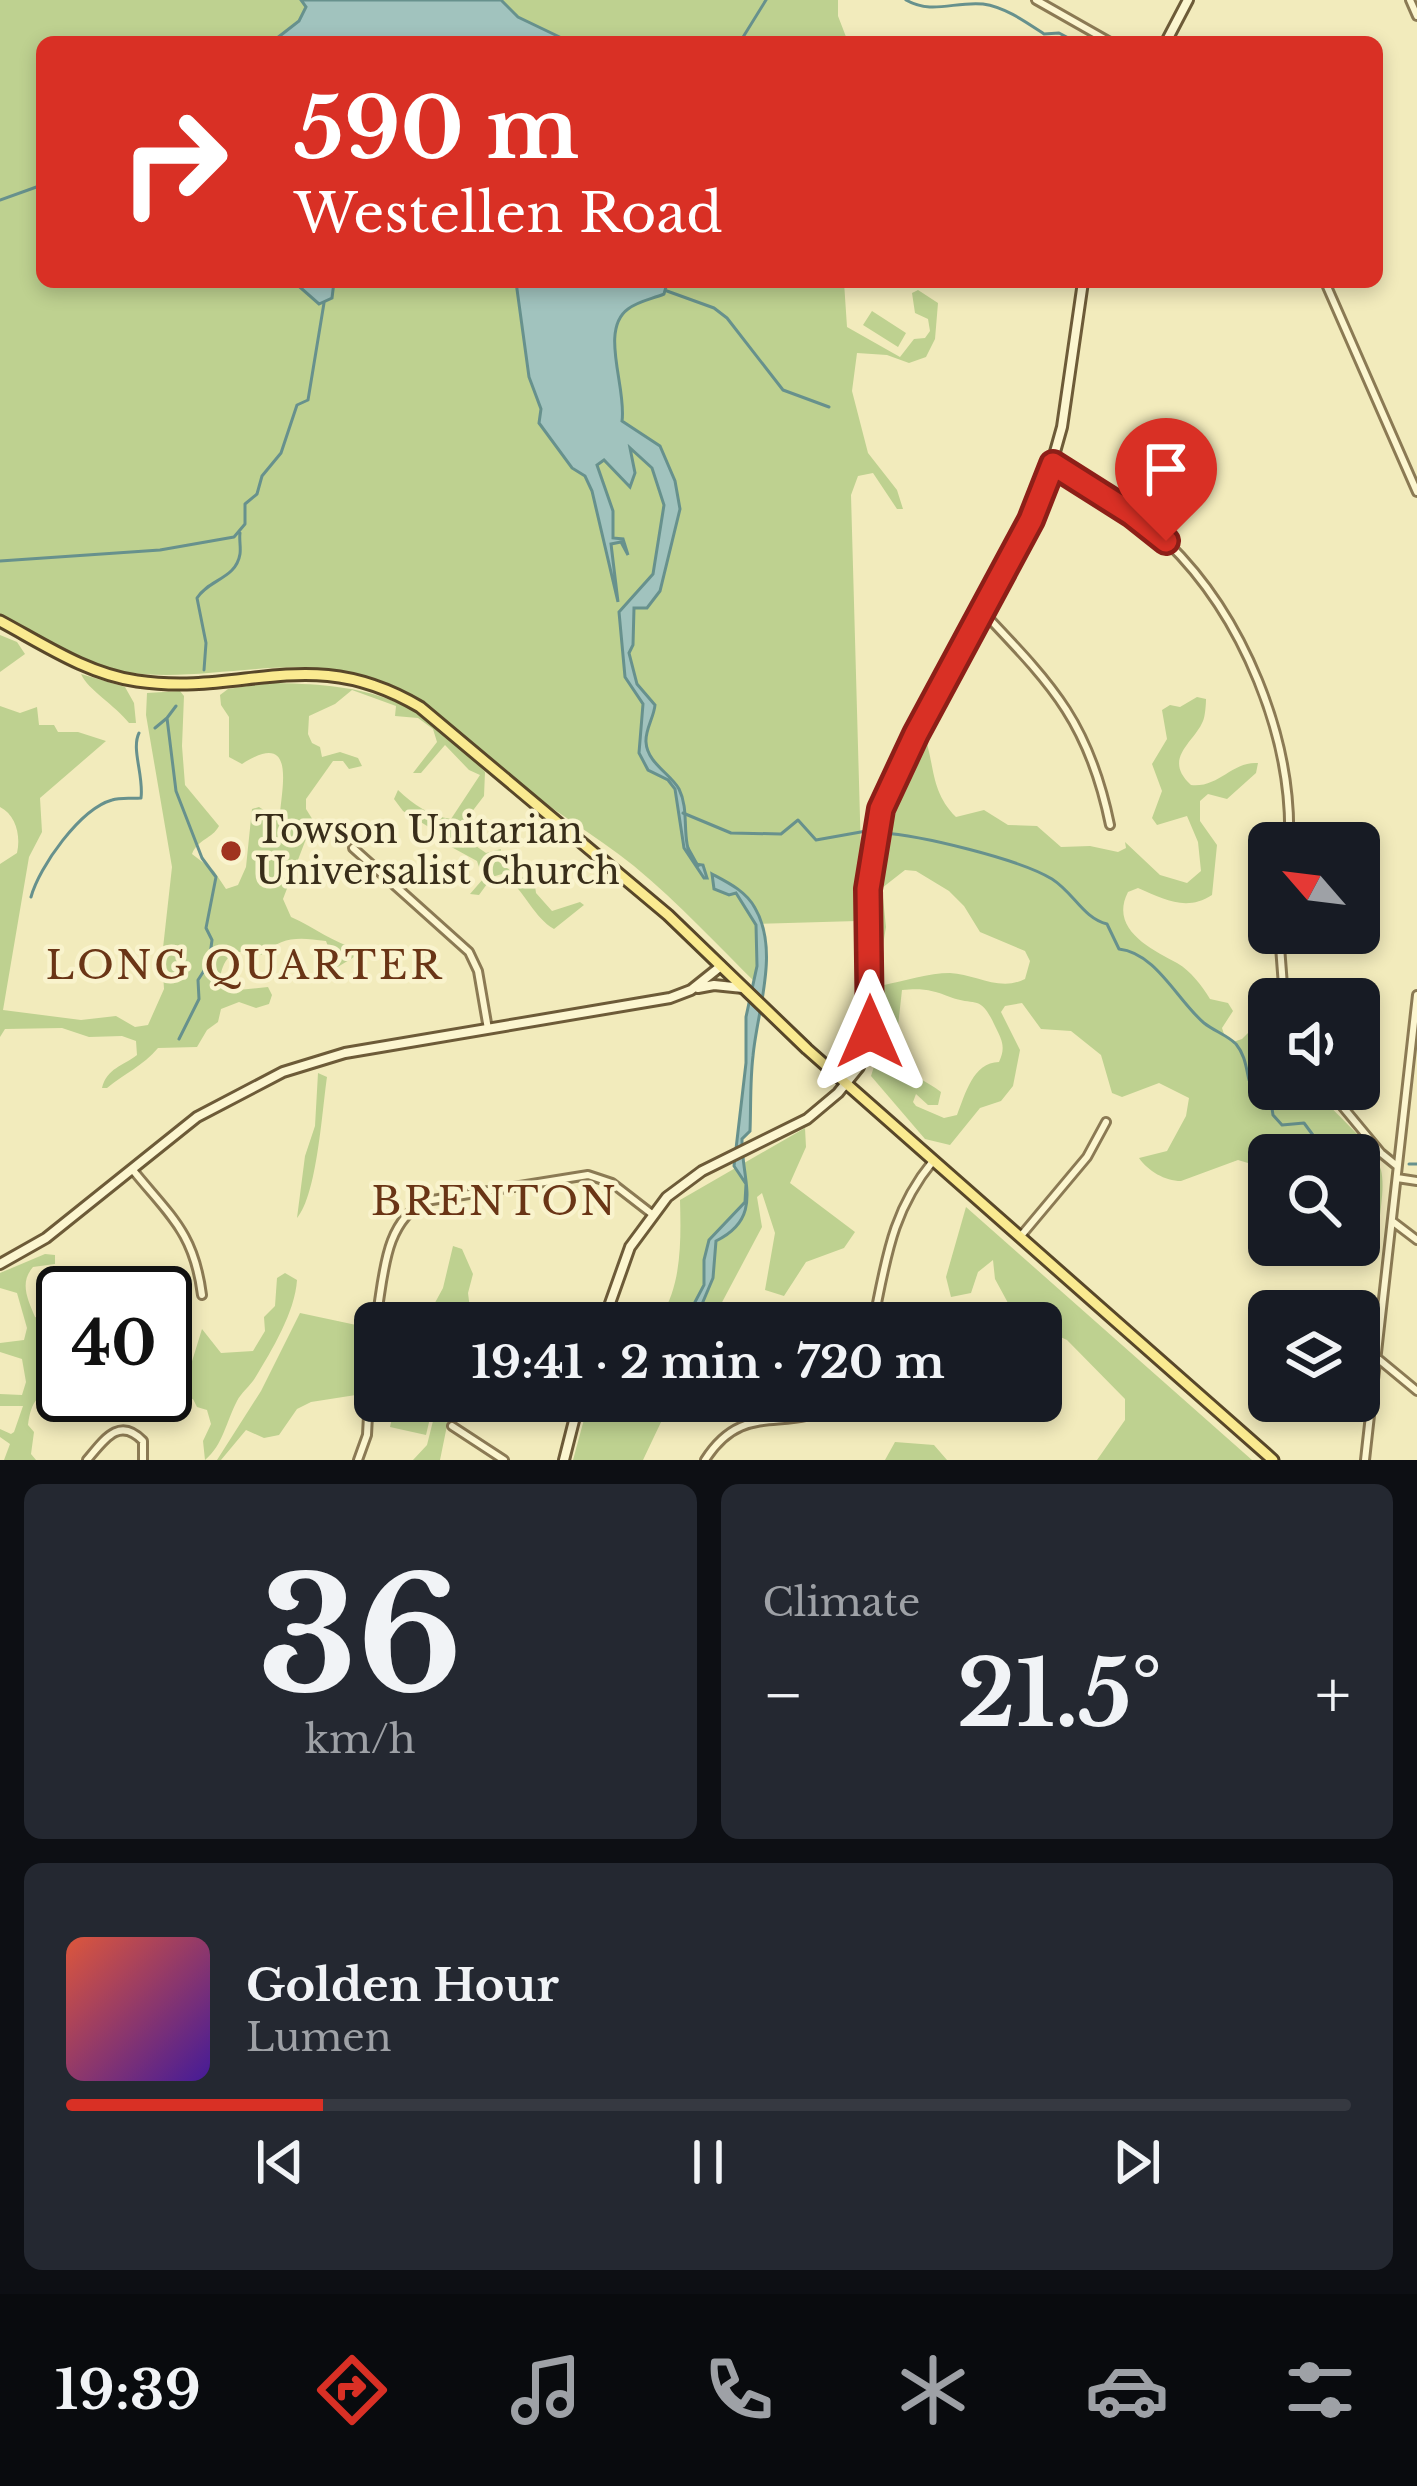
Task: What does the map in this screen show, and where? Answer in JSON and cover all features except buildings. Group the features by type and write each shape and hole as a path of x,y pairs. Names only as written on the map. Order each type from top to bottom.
{"main road":[{"path":"0,621 81,664 120,678 181,684 309,673 351,679 394,694 452,732 658,906 846,1084 1273,1460"}],"street":[{"path":"1036,0 1099,36"},
{"path":"1169,36 1188,0"},
{"path":"1410,0 1417,16"},
{"path":"610,1302 626,1254 652,1214 684,1183 808,1119 860,1066 870,1032 868,889 876,832 897,770 1031,520 1053,464 1083,288"},
{"path":"1328,288 1417,492"},
{"path":"1053,464 1155,531 1189,565 1221,608 1273,726 1287,793 1288,822"},
{"path":"982,612 1051,684 1068,709 1095,762 1110,825"},
{"path":"353,848 469,952 478,971 488,1029"},
{"path":"691,990 722,965"},
{"path":"0,1264 46,1238 208,1110 272,1076 332,1056 663,1000 714,985 747,992"},
{"path":"1380,1324 1417,995"},
{"path":"1345,1110 1398,1167"},
{"path":"1020,1237 1088,1157 1106,1121"},
{"path":"877,1302 894,1224 906,1195 933,1161"},
{"path":"132,1169 190,1241 199,1264 202,1295"},
{"path":"380,1302 396,1228 407,1212 426,1201 588,1175 612,1183 652,1214"},
{"path":"1396,1178 1417,1181"},
{"path":"1392,1221 1417,1240"},
{"path":"1380,1361 1417,1391"},
{"path":"358,1460 368,1422"},
{"path":"564,1460 574,1422"},
{"path":"705,1460 731,1429 759,1422"},
{"path":"1365,1460 1369,1422"},
{"path":"452,1426 504,1460"},
{"path":"87,1460 114,1430 122,1428 142,1441 143,1460"}],"green space":[{"path":"0,0 838,0 846,36 36,36 36,288 844,288 847,327 900,357 914,339 925,338 930,331 928,319 915,313 912,293 918,290 938,303 935,339 926,357 909,363 887,355 857,353 852,391 868,453 897,490 903,509 897,509 873,473 858,476 851,495 861,854 860,1013 857,921 756,924 759,986 634,866 508,777 421,704 381,683 330,669 300,667 183,675 124,672 76,656 0,616"},
{"path":"872,311 906,333 898,347 863,325"},
{"path":"0,635 17,642 25,654 0,672"},
{"path":"81,674 125,687 134,703 136,723 129,723"},
{"path":"269,683 334,686 362,691 413,710 437,726 485,772 484,796 461,826 466,839 486,853 501,849 499,862 519,877 534,879 536,893 552,911 580,902 584,905 554,929 502,874 492,877 479,895 470,894 483,879 477,861 444,843 440,834 403,811 394,799 398,790 423,809 451,819 480,775 445,745 421,773 413,773 437,742 433,729 418,718 395,716 396,706 352,690 309,716 308,734 322,757 340,752 358,758 362,766 349,769 343,761 333,761 306,799 316,825 309,831 283,899 291,917 358,949 359,954 336,968 326,941 299,939 276,944 261,955 235,953 222,969 219,987 228,991 268,987 269,1004 256,1008 239,1002 221,1009 218,1022 197,1047 158,1048 107,1088 102,1088 108,1076 137,1055 136,1041 122,1036 89,1037 62,1028 5,1029 0,1037 0,864 17,853 18,840 13,821 0,807 0,706 20,713 37,707 39,725 106,741 40,798 42,832 29,857 3,1010 81,1020 116,1016 135,1027 148,1025 164,989 162,957 172,867 146,715 147,693 180,691 184,696 185,785 219,826 192,854 214,871 226,889 238,885 246,867 252,809 280,814 283,777 278,757 271,753 242,764 229,757 229,717 220,695 228,689"},
{"path":"1197,697 1206,699 1199,729 1180,759 1179,767 1191,785 1218,779 1249,763 1258,763 1256,773 1227,799 1208,794 1200,801 1200,821 1217,845 1212,895 1184,903 1138,888 1128,892 1124,905 1128,927 1187,970 1210,999 1228,1003 1233,1011 1222,1028 1225,1037 1233,1042 1248,1033 1248,1110 1335,1110 1357,1134 1248,1134 1248,1163 1238,1160 1181,1181 1169,1179 1139,1158 1167,1151 1186,1116 1189,1098 1159,1083 1122,1097 1112,1093 1101,1055 1071,1031 1041,1029 1022,1003 1005,1006 1001,1012 1020,1050 1013,1086 1001,1101 980,1108 950,1145 925,1139 871,1076 877,1057 941,1092 938,1105 928,1105 916,1094 913,1102 944,1118 957,1115 976,1073 999,1062 1001,1040 990,1016 977,1003 927,990 902,990 898,1026 893,1034 883,1032 878,1008 881,990 884,985 942,973 1016,983 1025,979 1030,961 1025,951 980,932 949,891 916,871 905,870 882,888 886,927 881,957 873,961 871,903 878,848 918,743 925,737 938,789 956,817 984,810 1008,825 1037,826 1061,847 1118,852 1126,848 1125,842 1160,875 1187,883 1201,871 1198,842 1187,816 1157,825 1152,818 1162,791 1152,764 1167,739 1162,710 1170,705 1180,707"},
{"path":"318,1073 327,1077 318,1152 297,1218 305,1156 315,1126"},
{"path":"805,1128 806,1147 790,1183 855,1232 844,1248 806,1262 784,1296 765,1290 775,1233 762,1193 757,1197 762,1227 722,1302 668,1302 679,1261 680,1200"},
{"path":"966,1207 1252,1460 1097,1460 1125,1420 1125,1399 1062,1338 1062,1302 1007,1302 995,1279 993,1260 978,1272 971,1293 951,1297 946,1277"},
{"path":"453,1246 462,1249 473,1274 469,1302 435,1302"},
{"path":"45,1254 55,1255 55,1264 33,1267 26,1279 36,1317 36,1401 28,1425 34,1432 31,1454 36,1460 4,1460 10,1444 0,1437 0,1429 14,1432 23,1406 0,1406 0,1394 22,1395 26,1382 22,1359 0,1352 0,1343 24,1340 27,1328 17,1293 0,1288 0,1273"},
{"path":"285,1273 297,1280 287,1318 205,1460 203,1441 211,1424 207,1410 192,1399 192,1361 202,1329 221,1353 253,1351 265,1331 264,1317 275,1306 277,1278"},
{"path":"300,1313 354,1325 354,1395 297,1409 279,1435 264,1438 246,1430 217,1460 261,1391"},
{"path":"391,1422 429,1422 426,1435 390,1427"},
{"path":"433,1422 448,1422 440,1460 413,1460 427,1445"},
{"path":"583,1422 661,1422 643,1460 573,1460"},
{"path":"895,1442 934,1445 947,1460 885,1460"}],"water":[{"path":"301,0 501,0 518,17 558,36 280,36 299,21 306,7"},
{"path":"301,288 333,288 332,298 319,304"},
{"path":"517,288 666,288 664,294 628,309 616,331 622,421 660,446 675,481 680,509 660,591 647,608 634,608 629,653 637,684 655,705 647,749 679,789 690,855 695,864 703,865 707,878 704,878 684,848 675,789 648,770 639,753 643,704 625,677 619,612 653,574 664,505 652,468 630,448 635,473 630,487 604,460 597,465 613,511 613,538 623,539 628,555 621,542 611,544 618,602 592,491 585,476 572,468 539,423 541,409 529,377"},
{"path":"712,874 751,902 762,925 766,962 752,1065 750,1131 742,1139 743,1154 746,1183 747,1196 745,1209 741,1221 716,1241 713,1278 703,1302 695,1302 704,1285 709,1240 745,1202 746,1184 734,1166 746,1063 746,1017 757,966 756,925 736,893 714,889"}],"waterway":[{"path":"744,36 766,0"},
{"path":"906,0 925,7 991,6 1044,34 1065,36"},
{"path":"0,200 36,187"},
{"path":"667,291 714,308 783,390 829,407"},
{"path":"0,561 160,550 234,537 245,524 245,504 257,494 262,476 281,453 297,405 308,400 324,303"},
{"path":"204,670 206,643 197,598 233,569 240,554 240,533"},
{"path":"176,706 167,718 176,791 202,858 216,877 206,928 212,940 209,963 198,980 199,999 179,1039"},
{"path":"155,728 167,718"},
{"path":"31,897 52,855 87,815 112,800 141,798 139,733"},
{"path":"683,813 731,833 781,834 798,820 816,840 872,830"},
{"path":"881,833 969,849 1052,879 1091,916 1107,924 1119,949 1144,959 1204,1023 1236,1044 1248,1076"},
{"path":"688,848 698,866"},
{"path":"1272,1110 1282,1125 1304,1123 1312,1134"},
{"path":"1409,1164 1417,1164"}],"place":[{"name":"Towson Unitarian Universalist Church","path":"231,851"}],"district":[{"name":"LONG QUARTER","path":"245,965"},
{"name":"BRENTON","path":"495,1201"}],"route":[{"path":"870,1032 868,889 881,809 897,770 1041,500 1053,464 1166,541"}]}
